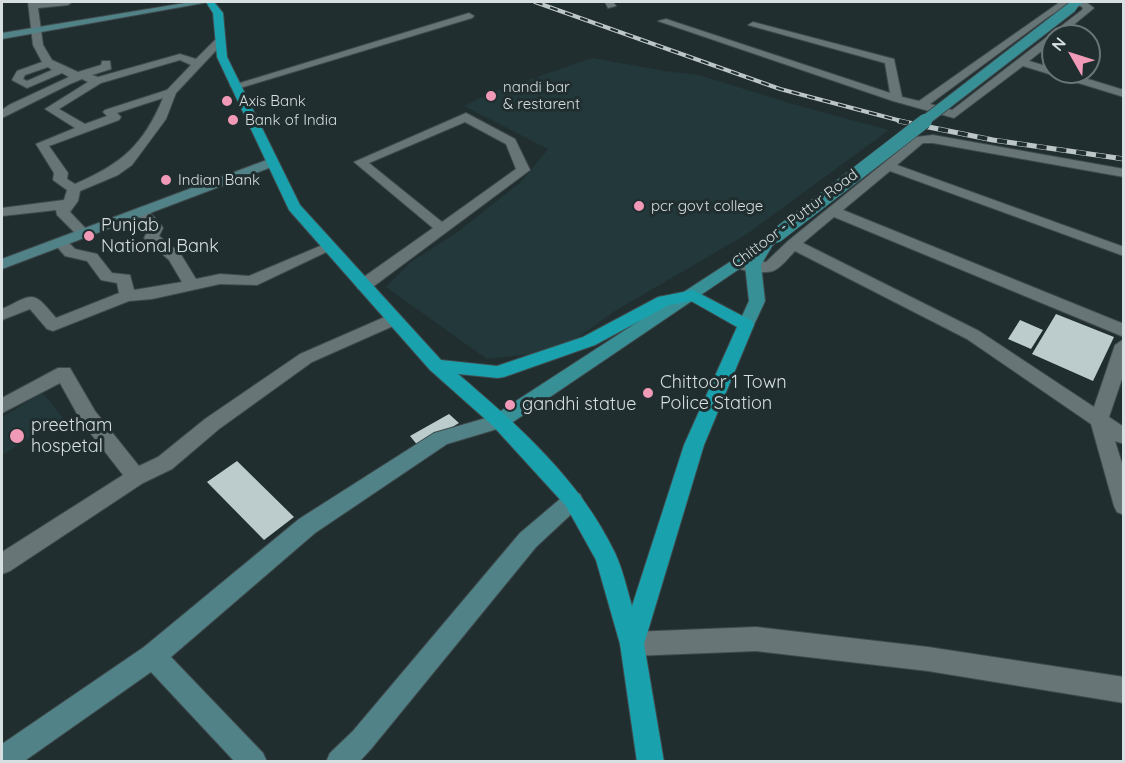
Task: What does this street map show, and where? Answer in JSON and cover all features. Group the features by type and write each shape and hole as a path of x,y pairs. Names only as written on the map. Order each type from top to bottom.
{"highway":[{"path":"210,2 218,13 222,57 294,207 436,366 500,421 573,500 606,557 632,644 651,762"},
{"path":"436,366 498,372 589,341 664,301 693,295 746,325 694,445 632,644"}],"main road":[{"name":"Chittoor - Puttur Road","path":"500,421 693,295 772,239 1076,3"},
{"path":"746,325 757,301 753,265 772,239"}],"street":[{"path":"68,2 33,4 35,30 44,57 50,63 63,69 97,81"},
{"path":"2,36 204,2"},
{"path":"663,21 897,99 954,114 1089,8 1066,2 921,105"},
{"path":"236,86 470,16"},
{"path":"753,25 890,62 897,99"},
{"path":"83,233 63,212 74,189 113,172 127,162 160,119 171,92 219,42"},
{"path":"82,127 51,109 97,81 134,69 138,71 146,69 180,57 199,64"},
{"path":"1019,61 1041,68"},
{"path":"27,85 17,80 21,74 50,63"},
{"path":"2,101 16,101 107,67 106,63"},
{"path":"2,115 27,85 63,69"},
{"path":"1092,84 1124,94"},
{"path":"74,189 60,180 61,173 42,144 82,127 115,117 109,112 130,103 171,92"},
{"path":"364,285 523,170 511,142 466,117 360,162 441,228"},
{"path":"736,263 770,267 794,244 920,140 933,139 1124,173"},
{"path":"2,264 272,162"},
{"path":"887,166 1124,252"},
{"path":"2,212 68,205"},
{"path":"141,212 156,228 151,238 163,244 177,257 190,283"},
{"path":"834,212 1124,332"},
{"path":"60,242 70,253 92,257 107,277 124,279 127,296"},
{"path":"794,244 973,335 1124,437"},
{"path":"2,315 33,301 53,325 127,296 152,294 190,283 234,278 251,281 330,247"},
{"path":"2,564 135,477 165,463 212,424 306,358 394,319"},
{"path":"1124,345 1098,420 1124,506"},
{"path":"2,406 63,373 88,416 135,477"},
{"path":"2,760 153,656 308,526 441,438 500,421"},
{"path":"339,762 362,740 528,540 573,500"},
{"path":"632,644 756,639 928,659 1124,690"},
{"path":"153,656 254,762"}],"shaded area":[{"name":"pcr govt college","path":"592,58 699,75 789,103 889,130 747,234 615,311 559,351 487,359 386,287 411,262 459,231 522,181 548,149 464,106 491,93"},
{"name":"preetham hospetal","path":"43,393 63,418 2,455 2,417"}],"building":[{"path":"1056,314 1114,337 1093,381 1032,354"},
{"path":"1020,320 1043,330 1031,349 1008,339"},
{"path":"449,414 459,423 419,447 410,436"},
{"path":"237,461 294,517 264,540 207,482"}],"railway":[{"path":"535,2 780,89 905,122"},
{"path":"899,121 993,140 1124,159"}],"place":[{"name":"nandi bar & restarent","path":"491,96"},
{"name":"Axis Bank","path":"227,101"},
{"name":"Bank of India","path":"233,120"},
{"name":"Indian Bank","path":"166,180"},
{"name":"pcr govt college","path":"639,206"},
{"name":"Punjab National Bank","path":"89,236"},
{"name":"Chittoor 1 Town Police Station","path":"648,393"},
{"name":"gandhi statue","path":"510,405"},
{"name":"preetham hospetal","path":"17,436"}]}
